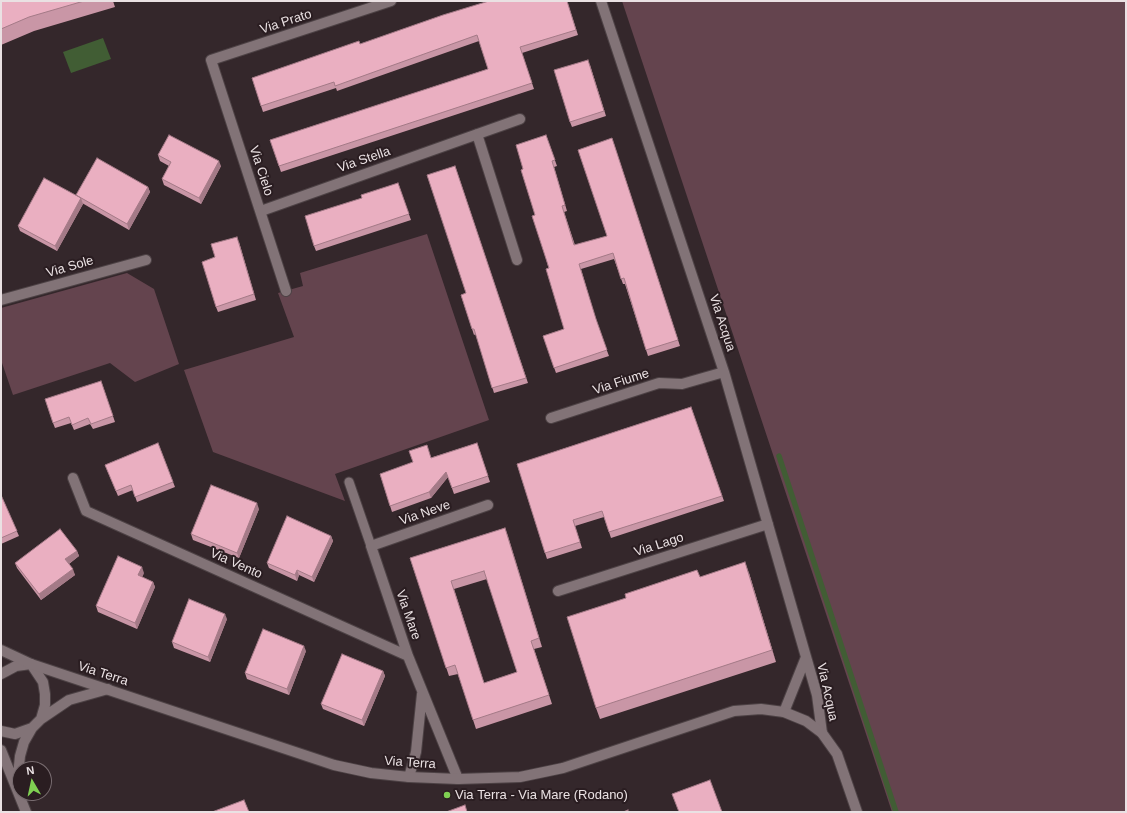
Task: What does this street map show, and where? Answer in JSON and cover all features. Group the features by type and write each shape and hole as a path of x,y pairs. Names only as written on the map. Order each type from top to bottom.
{"street":[{"name":"Via Prato","path":"211,60 391,1"},
{"name":"Via Acqua","path":"601,1 724,372 817,695 822,733"},
{"name":"Via Cielo","path":"211,60 286,291"},
{"name":"Via Stella","path":"261,211 520,119"},
{"path":"476,134 517,260"},
{"name":"Via Sole","path":"1,300 146,260"},
{"name":"Via Fiume","path":"551,418 658,383 682,384 724,372"},
{"name":"Via Vento","path":"73,478 86,511 408,656"},
{"name":"Via Neve","path":"371,546 488,505"},
{"name":"Via Lago","path":"558,591 768,524"},
{"name":"Via Mare","path":"371,546 408,656 458,779"},
{"name":"Via Terra","path":"1,650 13,657 31,664 334,765 371,773 409,777 458,779 520,777 563,768 734,711 761,709 784,712 806,721 822,733"},
{"name":"Via Acqua","path":"784,712 806,657"},
{"path":"1,674 16,666 31,664 42,682 45,694 45,704 41,719"},
{"path":"20,761 24,742 32,728 41,719 69,700 108,689"},
{"name":"Via Mare","path":"409,777 416,752 422,692"},
{"path":"1,731 15,734 32,728"},
{"path":"822,733 837,754 857,812"},
{"path":"1,750 12,777"},
{"path":"22,801 26,812"}],"lane":[{"path":"349,482 371,546"}],"shaded area":[{"path":"622,1 1126,1 1126,812 892,812"},
{"path":"103,38 111,59 71,73 63,52"},
{"path":"427,234 489,420 335,474 345,501 213,452 184,370 294,337 278,293 303,286 300,273"},
{"path":"127,273 154,289 179,364 135,382 110,363 13,395 1,360 1,308"}],"building":[{"path":"1,1 84,1 29,17 1,29"},
{"path":"489,1 567,1 576,30 520,47 532,83 279,166 270,140 488,69 477,35 335,86 334,82 261,106 252,78 359,41 360,44 443,15"},
{"path":"588,60 604,111 570,122 554,70"},
{"path":"169,135 219,161 199,198 162,179 171,162 158,155"},
{"path":"546,135 555,160 552,161 565,205 562,206 574,245 607,236 578,150 612,138 678,340 646,350 624,278 621,279 613,253 579,264 607,350 554,368 543,336 564,329 546,269 549,268 532,216 535,215 521,170 523,169 516,145"},
{"path":"97,158 148,187 127,224 76,195"},
{"path":"455,166 526,378 492,388 474,329 472,329 461,295 466,293 427,175"},
{"path":"44,178 81,198 55,246 18,226"},
{"path":"398,183 409,214 314,246 305,216 362,198 361,195"},
{"path":"237,237 254,294 216,307 202,262 215,257 211,244"},
{"path":"101,381 113,416 91,424 88,418 72,425 69,417 53,423 45,399"},
{"path":"691,407 722,496 609,532 602,511 573,520 580,542 545,553 517,464"},
{"path":"158,443 173,482 135,497 131,485 116,491 105,465"},
{"path":"477,443 488,476 452,488 446,472 429,492 390,506 380,474 413,462 409,451 427,445 431,458"},
{"path":"211,485 257,503 237,553 191,534"},
{"path":"1,495 17,531 1,538"},
{"path":"287,516 331,536 312,577 297,570 295,575 267,563"},
{"path":"505,528 539,638 531,641 549,695 473,720 455,665 446,668 410,558","holes":["484,571 517,672 484,683 451,581"]},
{"path":"60,529 77,551 65,559 73,569 39,594 15,563"},
{"path":"118,556 142,567 138,575 153,582 135,623 96,606"},
{"path":"745,562 772,650 596,708 567,617 626,598 625,594 697,570 700,577"},
{"path":"189,599 225,614 208,657 172,642"},
{"path":"263,629 304,646 287,689 245,673"},
{"path":"342,654 383,671 362,720 321,704"},
{"path":"710,780 722,812 679,812 672,794"},
{"path":"244,800 249,812 212,812"},
{"path":"465,805 467,812 446,812"}],"waterway":[{"path":"779,456 896,812"}],"place":[{"name":"Via Terra - Via Mare (Rodano)","path":"447,795"}]}
